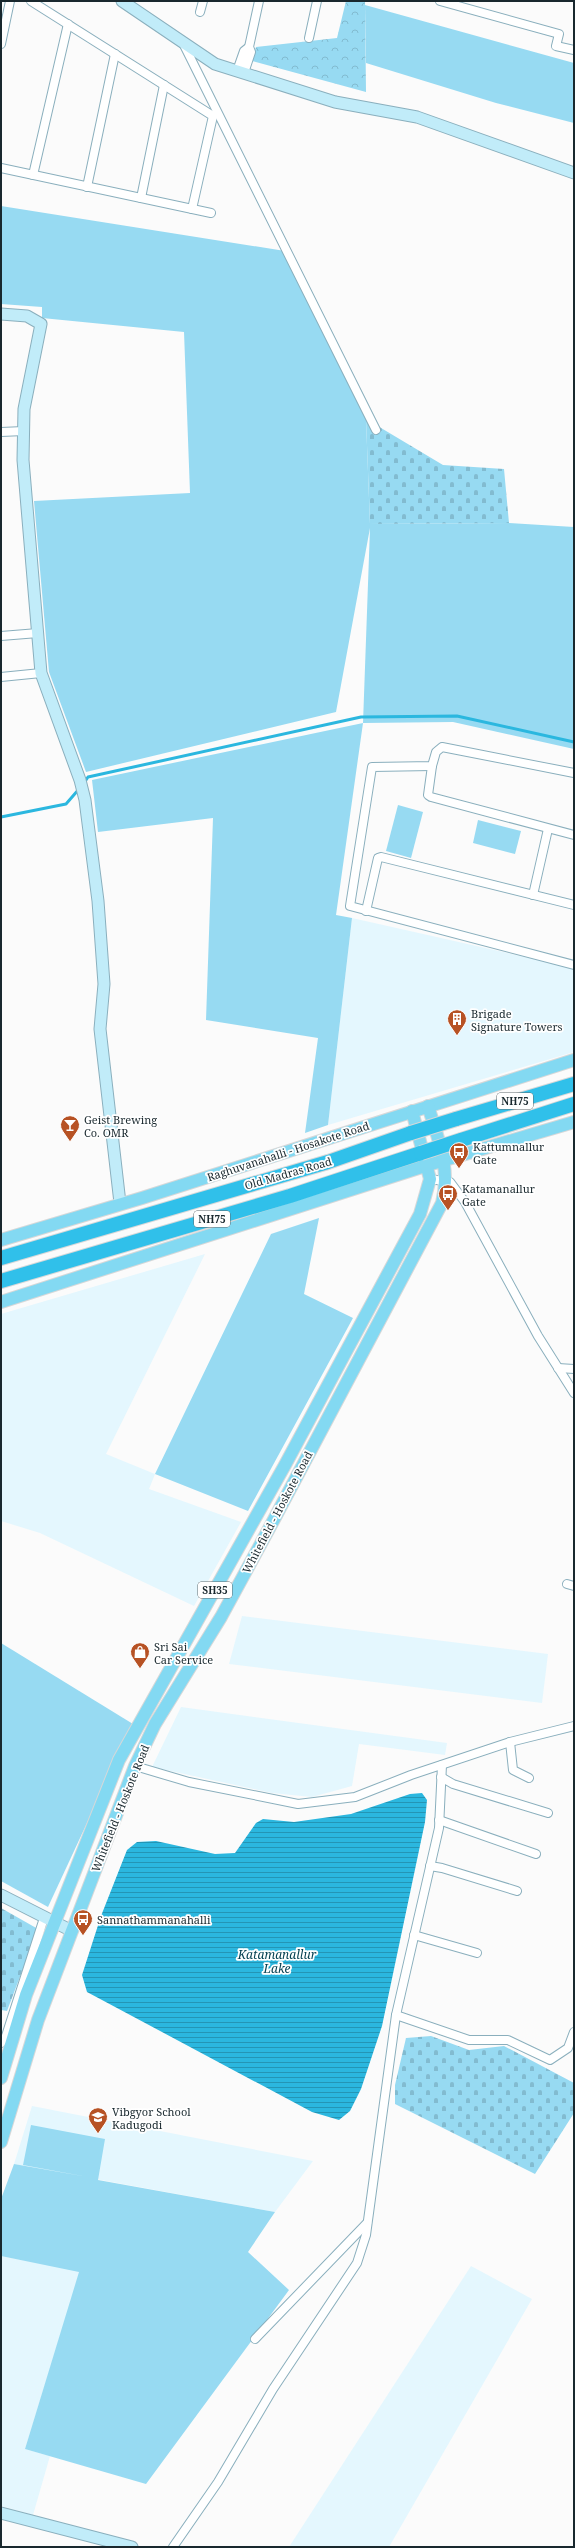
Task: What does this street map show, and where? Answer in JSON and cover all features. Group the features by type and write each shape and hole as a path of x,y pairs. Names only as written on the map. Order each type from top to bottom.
{"highway":[{"name":"Old Madras Road","path":"1,1258 328,1162 411,1133 574,1084"},
{"name":"NH75","path":"1,1281 290,1196 421,1152 574,1104"}],"main road":[{"path":"122,1 215,64 335,102 417,117 574,173"},
{"path":"1,314 27,316 41,324 24,409 25,494 41,673 80,780 85,800 98,901 104,984 100,1029 120,1203"},
{"name":"Raghuvanahalli - Hosakote Road","path":"1,1240 574,1060"},
{"name":"Whitefield - Hoskote Road","path":"1,2142 38,2020 135,1766 166,1706 221,1617 388,1308 442,1203 447,1180 445,1161 428,1106"},
{"name":"Whitefield - Hoskote Road","path":"1,2078 49,1921 113,1772 152,1699 281,1471 420,1214 430,1179 428,1165 412,1111"},
{"path":"1,1302 428,1165 574,1122"},
{"path":"152,1699 166,1706"},
{"path":"1,1895 72,1932"},
{"path":"1,2513 101,2544 130,2547"}],"street":[{"path":"1,44 4,11 10,1"},
{"path":"31,1 213,116 192,209"},
{"path":"200,12 203,1"},
{"path":"240,72 244,51 249,47 259,1"},
{"path":"309,38 317,1"},
{"path":"440,1 559,34 556,46 574,50"},
{"path":"33,175 68,24"},
{"path":"183,42 376,430"},
{"path":"87,187 115,54"},
{"path":"141,198 164,85"},
{"path":"1,168 210,213"},
{"path":"1,432 24,431"},
{"path":"1,636 38,633"},
{"path":"1,677 41,673"},
{"path":"574,773 442,747 436,752 432,766 428,795 574,835"},
{"path":"432,766 372,767 350,906 574,965"},
{"path":"532,895 548,829"},
{"path":"366,911 378,858 381,857 574,905"},
{"path":"430,1179 447,1180 454,1186 465,1202 538,1336 574,1393"},
{"path":"558,1368 574,1369"},
{"path":"135,1766 189,1782 298,1804 355,1797 510,1742 574,1726"},
{"path":"510,1742 513,1770 529,1778"},
{"path":"173,2547 218,2482 273,2389 357,2263 367,2223 396,2015 439,1820 442,1765"},
{"path":"441,1777 453,1784 548,1814"},
{"path":"439,1820 536,1854"},
{"path":"430,1866 517,1892"},
{"path":"1,2043 6,2036 49,1921"},
{"path":"414,1935 477,1953"},
{"path":"396,2015 469,2040 508,2040 550,2060 568,2048 574,2032"},
{"path":"255,2339 367,2223"}],"shaded area":[{"path":"352,918 574,968 574,1052 328,1125"},
{"path":"205,1254 106,1454 155,1474 149,1489 241,1522 194,1606 40,1533 1,1521 1,1314"},
{"path":"242,1616 548,1654 542,1703 229,1664"},
{"path":"181,1707 447,1743 445,1755 359,1744 352,1786 312,1797 272,1793 152,1767"},
{"name":"Vibgyor School Kadugodi","path":"32,2106 313,2161 275,2212 14,2164"},
{"path":"1,2256 80,2271 25,2449 50,2456 33,2515 1,2506"},
{"path":"471,2266 532,2299 389,2547 289,2547"}],"green space":[{"path":"346,1 365,1 366,92 252,61 256,47 337,38"},
{"path":"365,5 574,63 574,123 496,103 366,63"},
{"path":"1,206 285,251 366,419 370,524 509,523 574,527 574,749 453,722 363,723 370,528 336,712 86,772 49,672 34,501 190,493 184,332 42,318 42,307 1,304"},
{"path":"366,419 443,465 504,469 509,523 370,524"},
{"path":"363,723 336,915 352,918 328,1125 305,1133 318,1038 206,1020 213,818 98,832 92,780"},
{"path":"398,805 423,812 411,858 386,851"},
{"path":"478,820 521,831 515,854 473,843"},
{"path":"319,1218 304,1294 353,1318 248,1511 155,1474 271,1234"},
{"path":"1,1643 133,1724 48,1907 1,1881"},
{"path":"1,1908 38,1929 7,2011 1,2010"},
{"path":"431,2036 469,2050 504,2046 574,2083 574,2113 535,2174 395,2104 395,2085 406,2038"},
{"path":"31,2125 105,2139 98,2180 275,2212 248,2252 289,2290 146,2484 25,2449 79,2272 1,2256 1,2199 14,2164 88,2177 23,2165"}],"water":[{"name":"Katamanallur Lake","path":"422,1793 427,1800 425,1822 382,2026 361,2089 350,2111 339,2120 312,2112 87,1992 82,1975 101,1916 127,1850 137,1842 156,1841 215,1854 235,1853 256,1823 263,1819 294,1822 351,1814 410,1794"}],"waterway":[{"path":"84,783 88,777 361,717 457,716 574,742"},
{"path":"1,817 66,804 79,789"}],"place":[{"name":"Brigade Signature Towers","path":"457,1036"},
{"name":"Geist Brewing Co. OMR","path":"70,1142"},
{"name":"Kattumnallur Gate","path":"459,1169"},
{"name":"Katamanallur Gate","path":"448,1211"},
{"name":"Sri Sai Car Service","path":"140,1669"},
{"name":"Sannathammanahalli","path":"83,1936"},
{"name":"Vibgyor School Kadugodi","path":"98,2134"}]}
